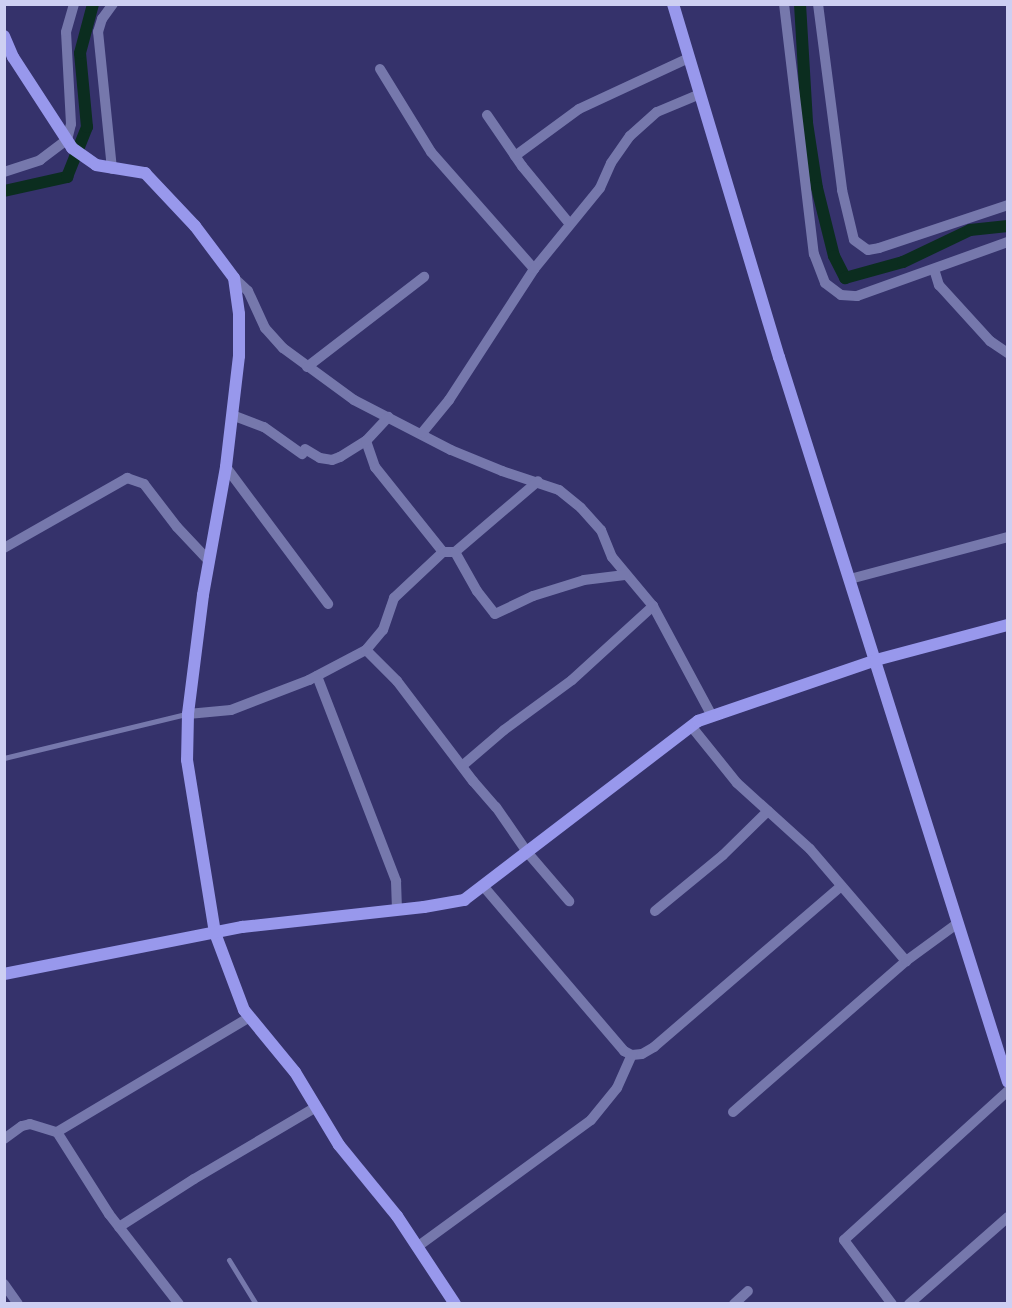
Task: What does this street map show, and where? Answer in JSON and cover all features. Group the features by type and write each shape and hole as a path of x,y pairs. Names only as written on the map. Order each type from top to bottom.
{"street":[{"path":"69,144 72,124 66,32 74,4"},
{"path":"112,169 98,32 102,19 113,4"},
{"path":"673,4 779,357 1008,1082"},
{"path":"784,4 814,254 825,283 841,295 857,296 936,277 1008,242"},
{"path":"818,4 842,190 854,240 868,250 879,248 1008,205"},
{"path":"4,36 13,57 69,144 96,165 145,173 195,226 234,278 248,291 265,328 283,348 354,400 422,433 451,450 502,471 559,489 581,508 601,530 612,557 625,575 653,606 712,716"},
{"path":"514,156 579,109 689,58"},
{"path":"381,69 431,152 534,269"},
{"path":"422,433 449,400 534,269 569,223 600,188 611,163 630,136 657,112 700,94"},
{"path":"486,116 514,156 569,223"},
{"path":"4,172 40,160 69,144"},
{"path":"307,366 423,277"},
{"path":"936,277 990,341 1003,350 1008,339"},
{"path":"234,278 239,314 239,356 226,467 209,561 188,714 187,760 216,933 244,1010 295,1072 339,1145 398,1216 455,1304"},
{"path":"232,415 264,427 304,452 332,460 350,453 366,441 388,417"},
{"path":"366,441 375,467 443,552"},
{"path":"226,467 328,604"},
{"path":"4,548 127,478 144,484 177,527 209,561"},
{"path":"188,714 231,710 317,676 366,650 382,630 394,598 443,552 455,552 538,481"},
{"path":"850,579 1008,537"},
{"path":"455,552 477,591 495,614 533,596 575,582 625,575"},
{"path":"462,766 504,730 572,680 653,606"},
{"path":"4,974 242,927 465,900 691,726 712,716 876,660 1008,625"},
{"path":"366,650 397,681 496,807 526,852 569,901"},
{"path":"317,676 396,881 397,910"},
{"path":"691,726 737,783 810,849 906,961"},
{"path":"655,911 723,855 768,811"},
{"path":"484,886 624,1051 632,1055 642,1054 660,1042 841,886"},
{"path":"733,1112 906,961 958,922"},
{"path":"57,1132 250,1017"},
{"path":"417,1247 591,1120 617,1088 632,1055"},
{"path":"892,1304 844,1240 1008,1091"},
{"path":"119,1227 194,1179 316,1107"},
{"path":"4,1139 22,1126 30,1124 57,1132 119,1227 179,1304"},
{"path":"909,1304 1008,1217"},
{"path":"4,1284 18,1304"},
{"path":"734,1304 748,1292"}],"lane":[{"path":"4,758 188,714"},
{"path":"230,1260 256,1304"}],"waterway":[{"path":"4,191 67,177 87,127 80,53 93,4"},
{"path":"800,4 807,123 817,188 834,256 845,278 903,262 970,230 1008,226"}]}
